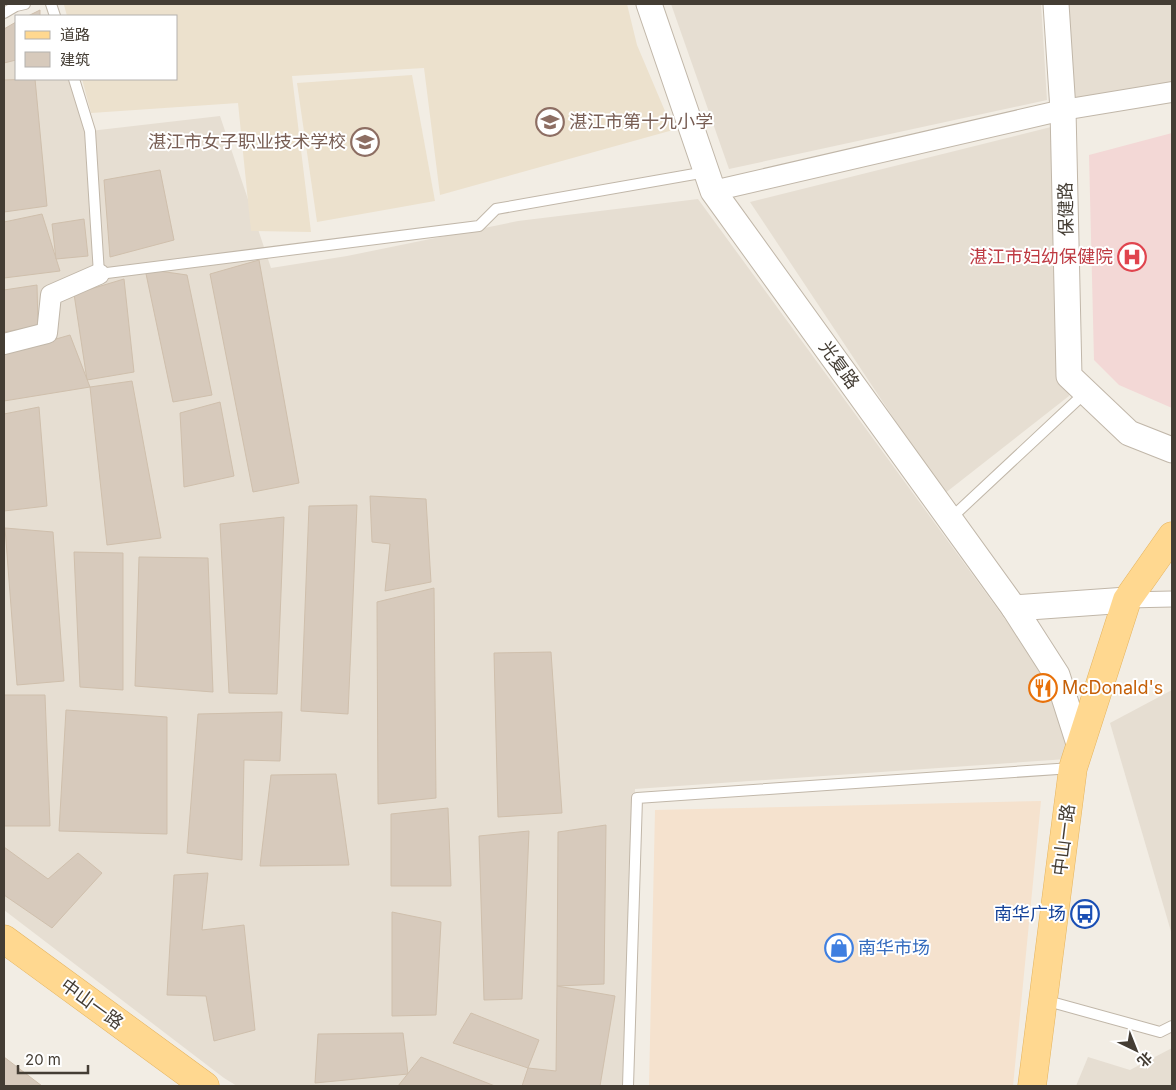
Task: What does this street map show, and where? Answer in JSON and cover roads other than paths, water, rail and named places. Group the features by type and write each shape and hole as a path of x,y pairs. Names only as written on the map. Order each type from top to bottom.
{"main road":[{"name":"中山一路","path":"1032,1086 1077,758 1127,600 1172,536"},
{"name":"中山一路","path":"4,939 205,1086"}],"street":[{"name":"光复路","path":"649,4 710,182 1014,608 1057,675 1077,758"},
{"name":"保健路","path":"1056,4 1063,110 1069,376 1129,433 1172,450"},
{"path":"710,182 1063,110 1172,92"},
{"path":"4,344 47,333 51,295 99,274"},
{"path":"1014,608 1127,600 1172,600"}],"lane":[{"path":"4,13 24,4"},
{"path":"74,80 90,131 99,274 479,226 496,209 710,182"},
{"path":"950,519 1086,392"},
{"path":"628,1086 637,798 1077,758"},
{"path":"1044,1000 1160,1032 1172,1026"}],"place":[{"name":"湛江市第十九小学","path":"550,122"},
{"name":"湛江市女子职业技术学校","path":"365,142"},
{"name":"湛江市妇幼保健院","path":"1132,257"},
{"name":"McDonald's","path":"1043,688"},
{"name":"南华广场","path":"1085,914"},
{"name":"南华市场","path":"839,948"}]}
